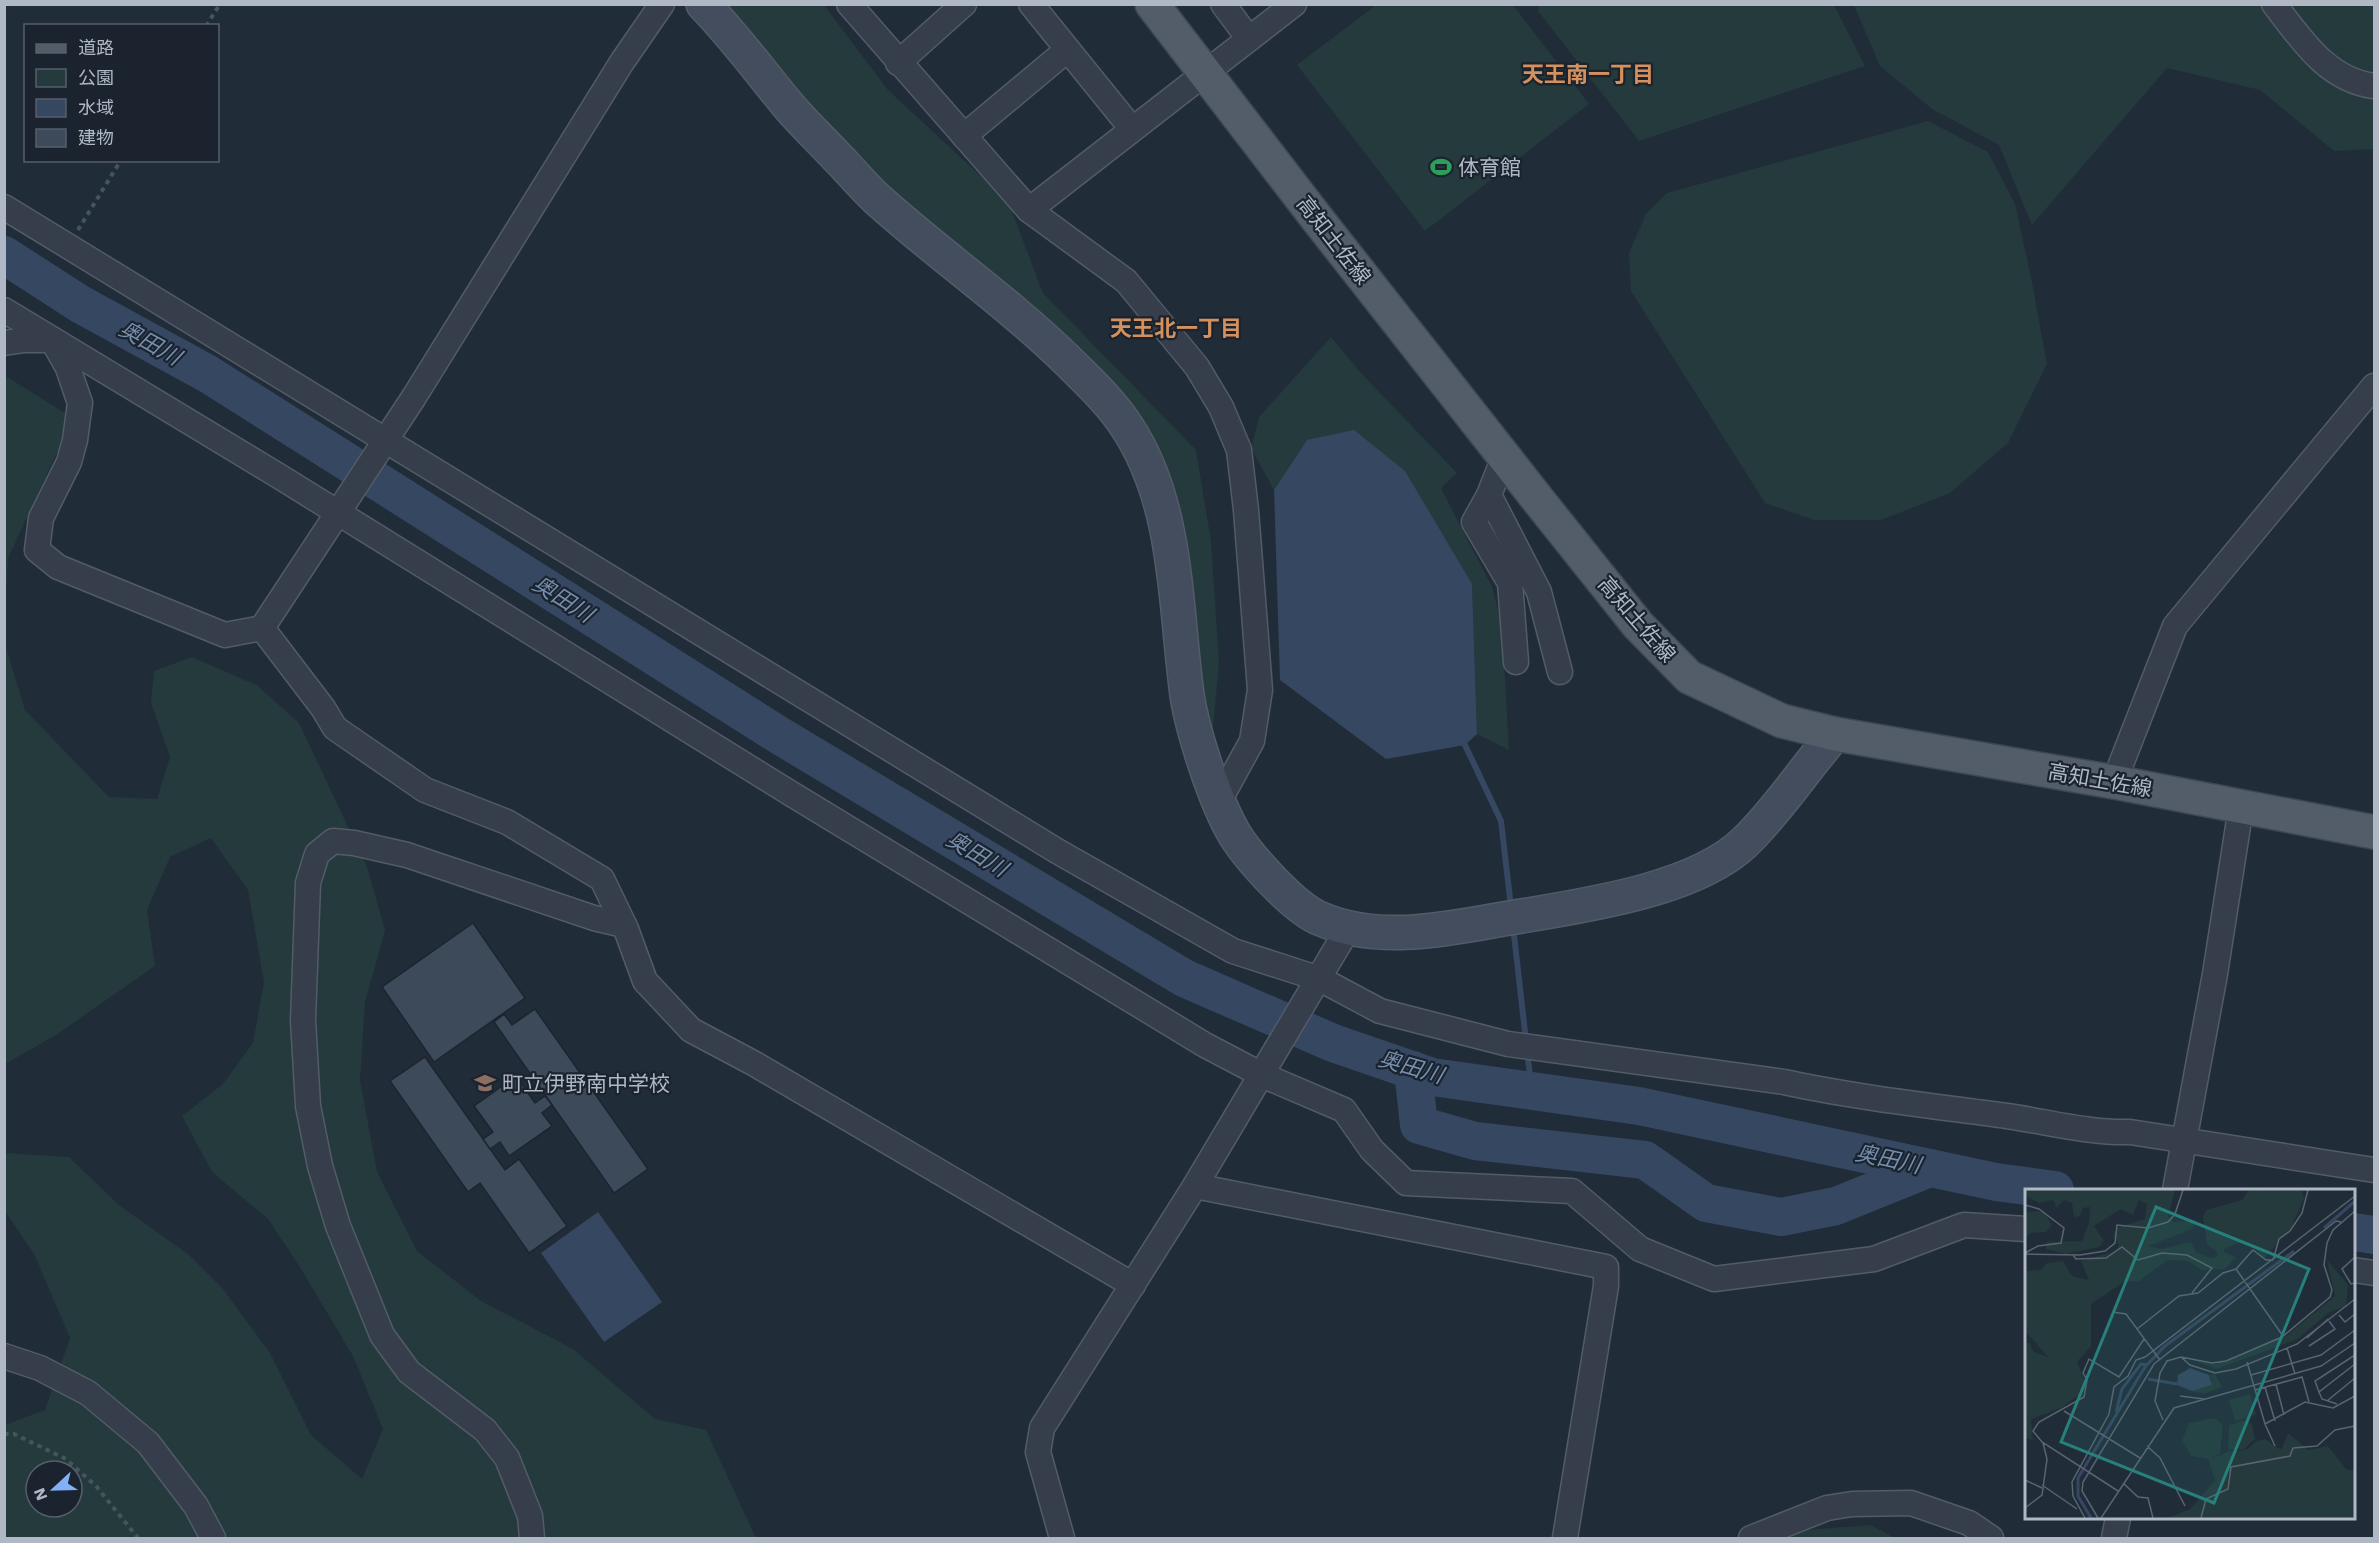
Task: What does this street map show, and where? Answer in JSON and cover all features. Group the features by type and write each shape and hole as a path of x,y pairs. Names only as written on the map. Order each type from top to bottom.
{"main road":[{"name":"高知土佐線","path":"1152,4 1315,216 1638,625 1689,677 1782,721 1835,734 2114,782 2374,832"}],"street":[{"path":"53,340 68,368 80,403 75,440 69,462 42,518 38,550 58,567 225,635 262,628 386,440 622,62 662,4"},
{"path":"703,4 728,30 791,109 875,197 1038,331 1097,389 1127,426 1143,457 1162,510 1175,572 1186,693 1203,755 1219,801 1235,836 1303,911 1324,921 1374,932 1431,932 1617,898 1695,875 1724,859 1744,843 1835,734"},
{"path":"849,4 898,63 1029,210 1126,281 1197,367 1221,407 1239,450 1260,690 1252,741 1219,801"},
{"path":"898,63 964,4"},
{"path":"1031,4 1132,129"},
{"path":"1223,4 1249,39"},
{"path":"1029,210 1294,4"},
{"path":"2274,4 2307,48 2333,71 2366,85 2374,86"},
{"path":"964,136 1067,50"},
{"path":"4,207 1056,851 1233,951 1313,989 1380,1011 1508,1044 1784,1082 1828,1092 2051,1122 2103,1133 2130,1132 2185,1140 2374,1170"},
{"path":"4,310 1205,1045 1262,1075 1344,1110 1371,1150 1406,1183 1572,1191 1640,1249 1714,1279 1874,1259 1964,1225 2025,1229"},
{"path":"4,343 53,340"},
{"path":"2114,782 2175,626 2374,386"},
{"path":"1504,457 1489,495 1474,522 1510,583 1516,662"},
{"path":"1489,495 1539,592 1560,672"},
{"path":"262,628 323,708 335,728 425,790 507,822 602,879 624,925 645,981 691,1030 755,1064 1133,1285"},
{"path":"2175,1189 2215,974 2241,807"},
{"path":"532,1539 530,1516 507,1458 485,1430 409,1372 382,1335 338,1226 320,1166 308,1106 303,1020 308,883 317,854 333,841 354,843 407,855 594,918 624,925"},
{"path":"1062,1539 1038,1452 1042,1428 1195,1186 1349,927"},
{"path":"1195,1186 1606,1267 1606,1286 1565,1539"},
{"path":"2355,1270 2374,1273"},
{"path":"4,1356 40,1368 88,1393 148,1443 196,1506 213,1539"},
{"path":"1751,1539 1827,1508 1852,1504 1911,1503 1969,1523 1990,1539"},
{"path":"2114,1539 2118,1519"}],"path":[{"path":"207,24 220,4"},
{"path":"68,245 120,162"},
{"path":"4,1434 14,1434 66,1459 96,1486 138,1539"}],"green space":[{"path":"1539,4 1834,5 1865,66 1639,141 1538,11"},
{"path":"701,5 824,5 888,90 1008,201 1043,293 1196,450 1211,541 1219,662 1208,782 1152,469"},
{"name":"体育館","path":"1376,5 1513,5 1589,104 1425,231 1297,65"},
{"path":"1854,5 2374,5 2374,149 2334,151 2260,90 2167,68 2032,225 1999,145 1932,109 1880,66"},
{"path":"1928,121 1988,152 2015,204 2047,364 2008,443 1950,493 1881,520 1814,520 1765,503 1631,291 1629,253 1646,214 1667,193"},
{"path":"1331,337 1360,372 1457,473 1441,488 1492,587 1502,625 1509,750 1477,734 1472,584 1307,440 1274,490 1251,448 1259,417"},
{"path":"4,375 73,418 8,558 5,610"},
{"path":"4,641 25,710 109,797 157,799 170,757 151,703 154,671 192,657 258,686 299,723 367,867 385,930 365,1002 360,1080 377,1172 417,1251 481,1301 573,1349 655,1419 706,1430 756,1538 5,1538 5,1425 45,1410 70,1338 34,1254 5,1211 5,1153 69,1157 120,1206 188,1254 223,1289 270,1353 311,1435 362,1479 383,1429 353,1356 298,1264 268,1219 212,1172 182,1116 223,1084 253,1043 264,982 248,890 211,838 170,857 147,910 155,966 56,1035 5,1064"},
{"path":"1870,1525 1895,1538 1783,1538 1792,1531"}],"water":[{"path":"1354,430 1405,471 1472,584 1477,734 1465,745 1386,759 1280,680 1274,490 1307,440"},
{"path":"598,1212 662,1302 604,1342 541,1253"}],"building":[{"path":"473,923 525,998 434,1062 382,987"},
{"path":"535,1009 648,1169 614,1193 494,1022 504,1014 512,1025"},
{"path":"425,1057 505,1170 519,1159 567,1226 529,1253 480,1183 468,1192 390,1081"},
{"path":"516,1076 535,1103 545,1096 552,1105 542,1113 552,1126 509,1156 500,1142 490,1149 483,1139 493,1132 474,1106"}],"waterway":[{"name":"奥田川","path":"4,255 80,304 208,374 777,734 1184,978 1333,1043 1432,1077 1639,1106 1996,1182 2048,1189"},
{"path":"1465,745 1501,821 1511,907"},
{"path":"1513,926 1526,1041"},
{"path":"1527,1051 1532,1091"},
{"path":"1413,1070 1419,1125 1475,1141 1645,1160 1706,1203 1781,1217 1836,1206 1930,1168"},
{"name":"奥田川","path":"2355,1232 2374,1235"}],"place":[{"name":"体育館","path":"1441,167"},
{"name":"町立伊野南中学校","path":"485,1083"}],"district":[{"name":"天王南一丁目","path":"1588,74"},
{"name":"天王北一丁目","path":"1176,328"}]}
